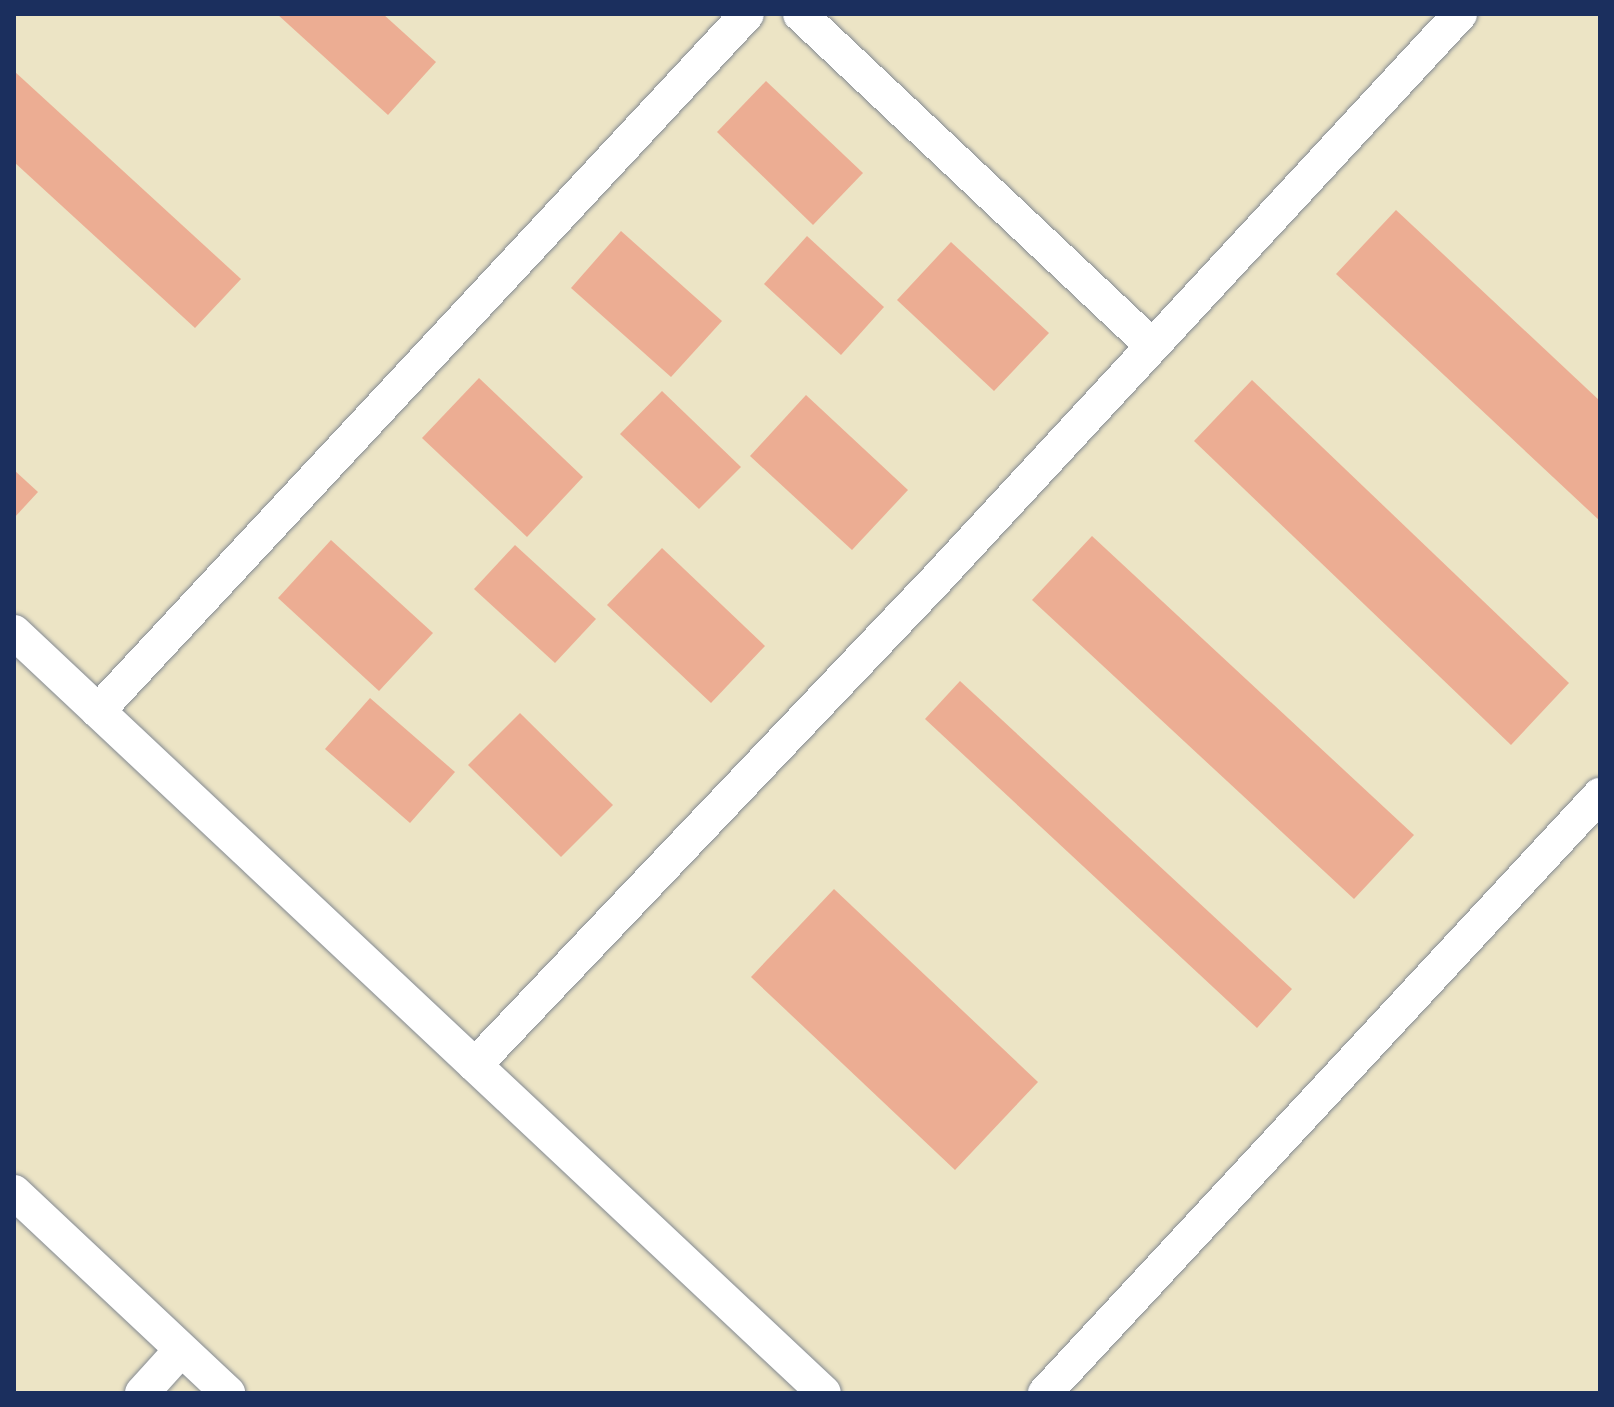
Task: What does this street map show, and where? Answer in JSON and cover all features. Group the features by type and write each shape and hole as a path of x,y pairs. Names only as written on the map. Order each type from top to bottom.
{"lane":[{"path":"98,711 747,14"},
{"path":"800,14 1150,344"},
{"path":"475,1065 937,579 1150,344 1460,14"},
{"path":"14,632 824,1393"},
{"path":"1045,1393 1600,795"},
{"path":"14,1192 228,1393"},
{"path":"142,1393 181,1350"}],"building":[{"path":"277,14 383,14 436,62 388,115"},
{"path":"14,71 241,279 195,328 14,162"},
{"path":"766,81 863,173 813,225 717,132"},
{"path":"1396,210 1600,401 1600,521 1336,274"},
{"path":"621,231 722,321 671,377 571,288"},
{"path":"807,236 884,307 841,355 764,284"},
{"path":"951,242 1049,333 994,391 897,300"},
{"path":"479,378 583,477 527,537 422,438"},
{"path":"1252,380 1569,683 1511,745 1194,441"},
{"path":"662,391 741,467 699,509 620,434"},
{"path":"806,395 908,490 852,550 750,456"},
{"path":"14,470 38,492 14,518"},
{"path":"1092,536 1414,835 1354,899 1032,600"},
{"path":"331,540 433,633 379,691 278,598"},
{"path":"515,545 596,619 555,663 474,589"},
{"path":"662,548 765,646 711,703 607,605"},
{"path":"960,681 1292,989 1257,1028 925,719"},
{"path":"370,698 455,772 410,823 325,749"},
{"path":"520,713 613,805 561,857 468,765"},
{"path":"834,889 1038,1082 955,1170 751,977"}]}
